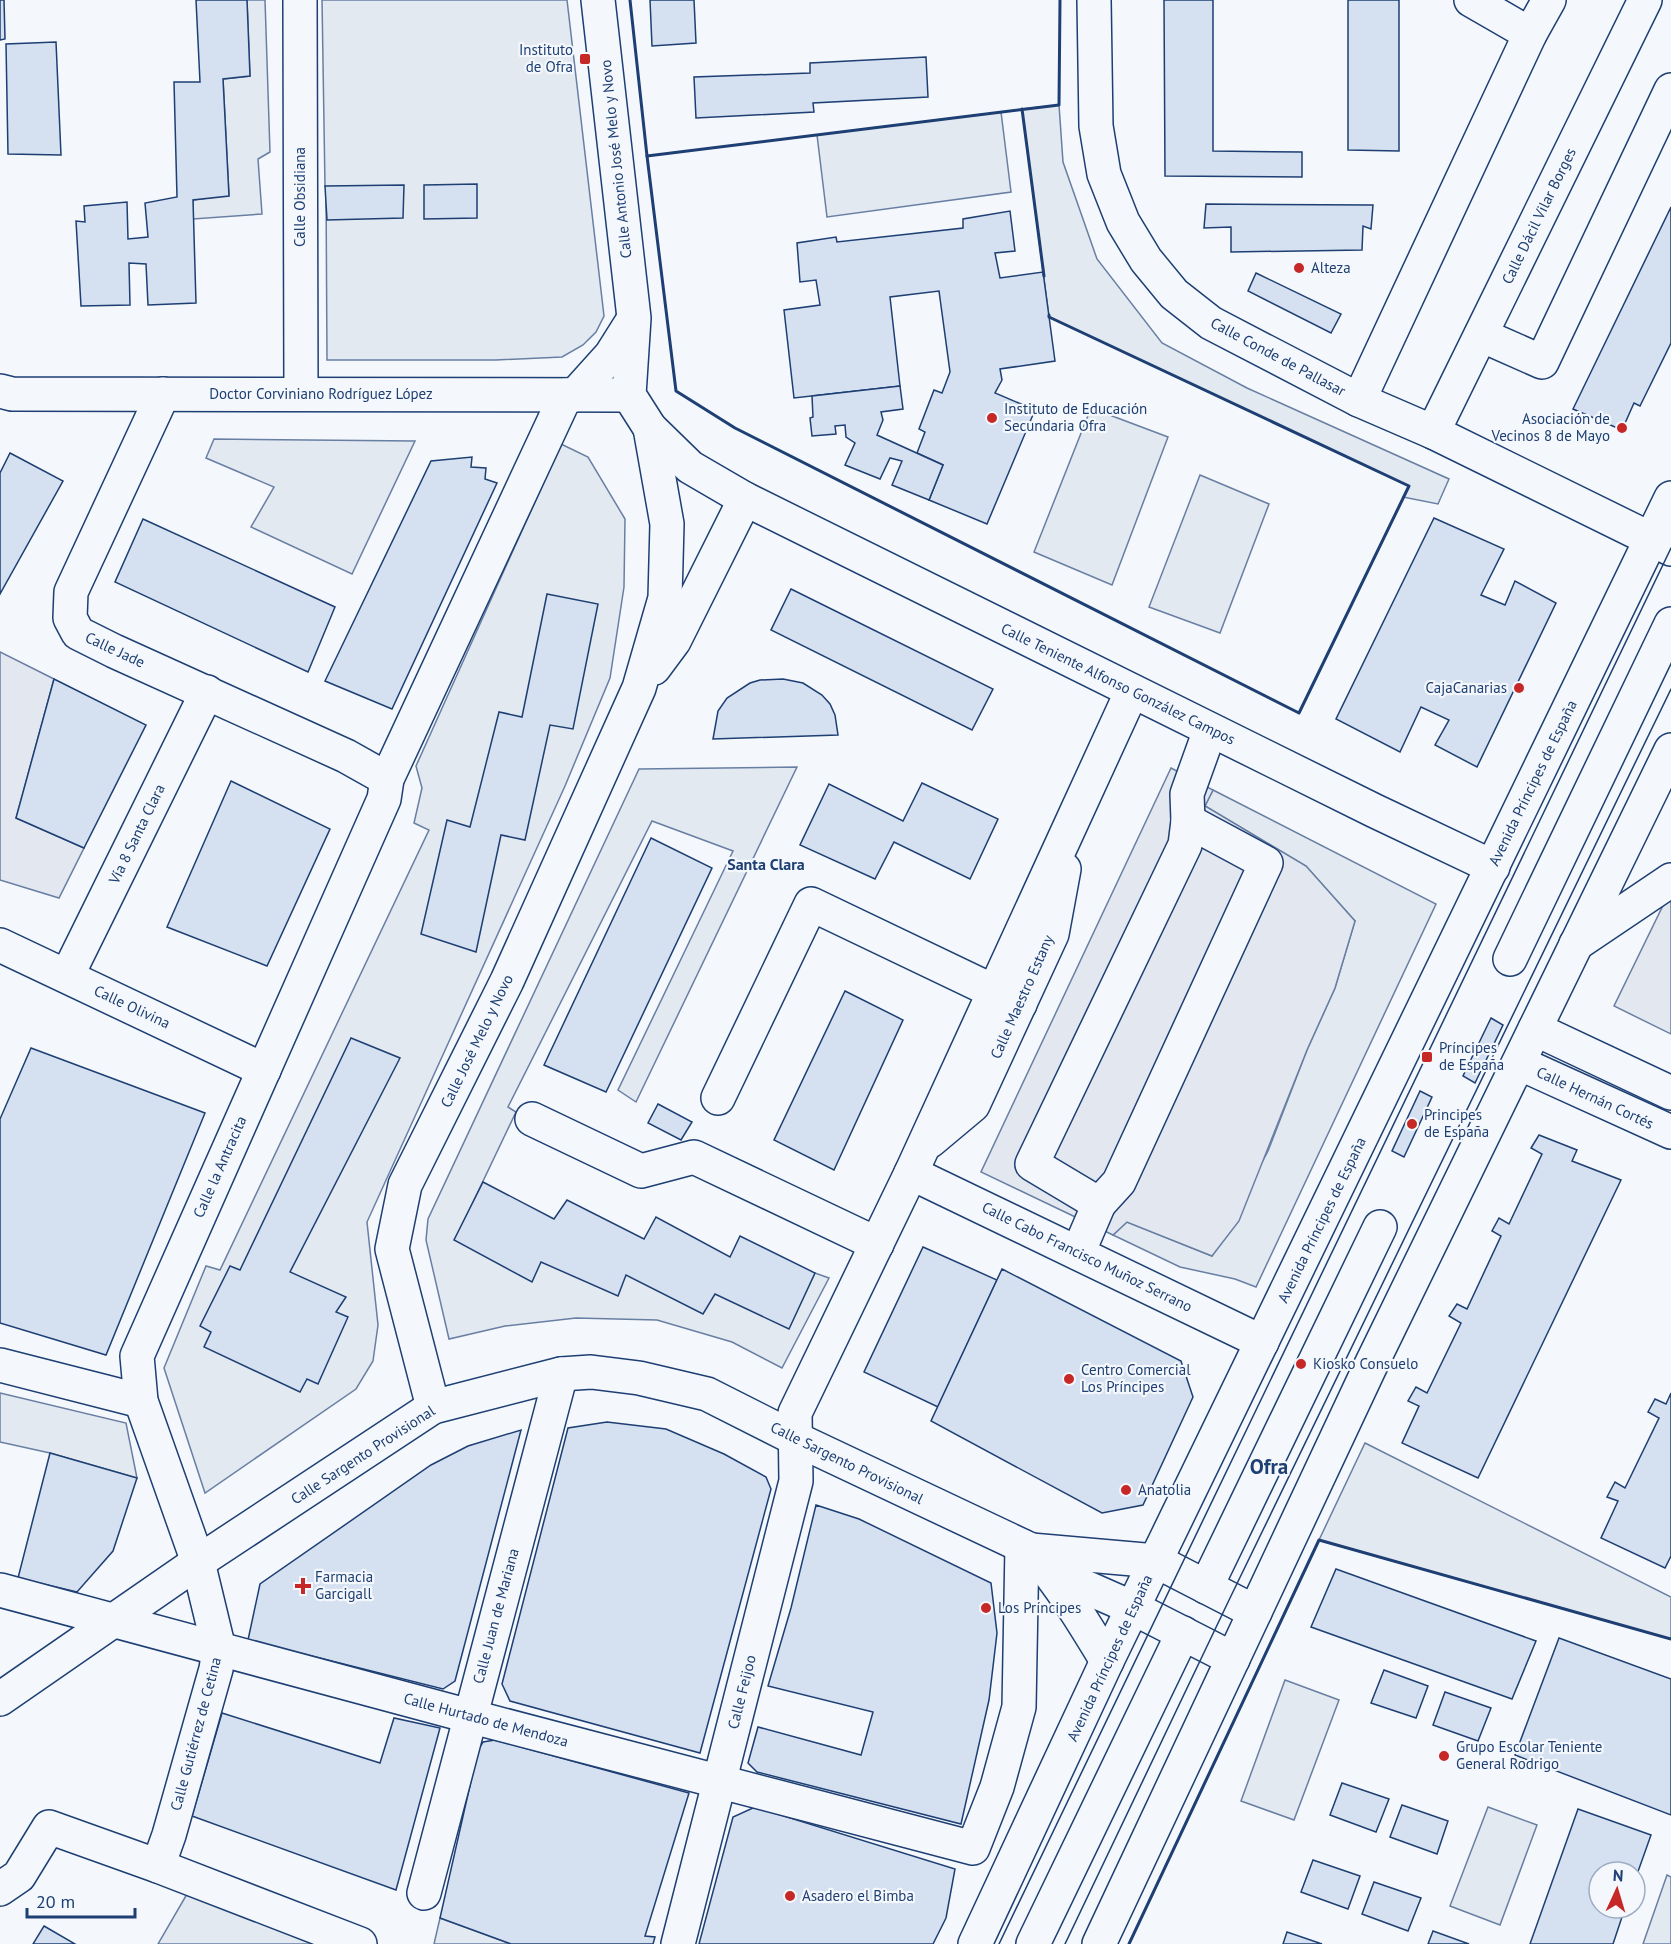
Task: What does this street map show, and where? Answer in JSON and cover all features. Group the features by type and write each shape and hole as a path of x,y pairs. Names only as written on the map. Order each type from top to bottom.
{"street":[{"name":"Calle Obsidiana","path":"300,0 301,393"},
{"name":"Calle Antonio José Melo y Novo","path":"598,0 634,318 629,395"},
{"name":"Calle Conde de Pallasar","path":"1094,0 1096,126 1104,174 1124,222 1146,260 1174,294 1211,323 1359,400 1433,432 1661,544"},
{"path":"1471,0 1530,34"},
{"path":"1359,400 1530,34 1549,0"},
{"name":"Calle Dácil Vilar Borges","path":"1433,432 1645,0"},
{"path":"1481,335 1542,362 1671,90"},
{"path":"571,394 611,355 634,318"},
{"name":"Doctor Corviniano Rodríguez López","path":"4,397 301,393 629,395"},
{"name":"Calle Jade","path":"163,394 71,592 70,618 78,633 346,756 387,779"},
{"name":"Calle la Antracita","path":"198,1562 141,1401 136,1356 384,799 387,779 571,394"},
{"path":"629,395 650,428 667,524 665,598 639,688"},
{"name":"Calle Teniente Alfonso González Campos","path":"650,428 690,466 745,498 1210,730 1493,867"},
{"path":"639,688 674,641 745,498"},
{"name":"Avenida Príncipes de España","path":"975,1944 1107,1661 1493,867 1661,544 1671,498"},
{"path":"1510,959 1671,624"},
{"name":"Calle José Melo y Novo","path":"433,1407 392,1249 405,1185 507,981 639,688"},
{"name":"Calle Maestro Estany","path":"796,1439 795,1413 916,1160 1007,998 1073,820 1132,691"},
{"name":"Vía 8 Santa Clara","path":"67,976 207,692"},
{"path":"1099,1204 1032,1164 1185,845 1188,821 1186,794 1210,730"},
{"path":"1099,1944 1370,1369 1671,750"},
{"path":"1078,1253 1099,1204 1119,1182 1266,863 1188,821"},
{"path":"1576,944 1671,880"},
{"path":"718,1098 811,904 1007,998"},
{"name":"Calle Olivina","path":"3,955 67,976 264,1070"},
{"path":"1535,1029 1671,1093"},
{"name":"Calle Hernán Cortés","path":"1519,1063 1671,1132"},
{"path":"532,1119 641,1171 694,1156 877,1244"},
{"name":"Calle Cabo Francisco Muñoz Serrano","path":"916,1160 1078,1253 1263,1342"},
{"path":"1206,1587 1380,1227"},
{"path":"0,1365 141,1401"},
{"name":"Calle Sargento Provisional","path":"0,1699 198,1562 433,1407 561,1374 591,1372 639,1378 707,1394 1034,1556 1233,1659"},
{"name":"Calle Juan de Mariana","path":"424,1893 561,1374"},
{"name":"Calle Feijoo","path":"678,1944 796,1481 796,1439"},
{"name":"Calle Sargento Provisional","path":"1034,1556 1156,1561 1255,1611"},
{"name":"Calle Sargento Provisional","path":"1034,1556 1075,1608 1107,1661"},
{"name":"Calle Hurtado de Mendoza","path":"0,1590 973,1848 997,1787 1019,1707 1034,1556"},
{"name":"Calle Gutiérrez de Cetina","path":"158,1866 216,1669 219,1649 198,1562"},
{"path":"1032,1944 1183,1633"},
{"path":"0,1914 9,1882 49,1827 158,1866 360,1944"}],"shaded area":[{"path":"247,0 265,0 270,152 258,159 262,214 193,219 193,200 229,195 223,79 250,76"},
{"path":"322,0 567,0 604,316 596,332 583,345 562,357 496,360 327,360"},
{"path":"1059,105 1063,162 1097,259 1162,343 1247,388 1449,479 1438,504 1403,497 1409,486 1049,317 1022,109"},
{"path":"1001,112 1011,192 827,217 817,135"},
{"path":"1091,408 1168,437 1112,585 1034,552"},
{"path":"214,439 415,441 352,574 251,527 274,487 206,458"},
{"path":"561,444 588,457 625,519 624,587 610,678 565,786 367,1222 378,1325 373,1361 356,1389 205,1493 164,1368 206,1266 220,1270 429,830 414,823 422,788 416,766"},
{"path":"1200,475 1269,504 1220,633 1149,607"},
{"path":"0,652 54,679 16,818 84,848 59,898 0,880"},
{"path":"797,767 636,1102 618,1090 733,851 652,821 508,1107 516,1112 455,1240 541,1262 626,1275 815,1273 829,1278 782,1368 732,1342 657,1320 576,1318 505,1326 449,1339 426,1240 428,1219 639,769"},
{"path":"1171,768 1213,790 1205,806 1306,866 1355,921 1335,988 1307,1050 1239,1221 1212,1256 1127,1222 1113,1235 981,1172"},
{"path":"1213,790 1436,904 1256,1287 1235,1279 1180,1267 1113,1235 1127,1222 1212,1256 1268,1151 1307,1050 1335,988 1355,921 1306,866 1205,806"},
{"path":"1671,889 1671,1034 1614,1006"},
{"path":"0,1393 126,1423 137,1478 50,1453 0,1442"},
{"path":"1365,1443 1671,1597 1671,1639 1319,1540"},
{"path":"1285,1680 1339,1700 1294,1820 1241,1801"},
{"path":"1488,1807 1537,1825 1500,1925 1450,1906"},
{"path":"1667,1875 1671,1877 1671,1944 1643,1944"},
{"path":"187,1894 326,1944 158,1944"},
{"path":"440,1918 511,1944 434,1944"}],"building":[{"path":"0,0 4,0 5,39 0,40"},
{"path":"196,0 247,0 250,76 223,79 229,196 193,200 196,303 148,305 146,264 129,263 130,305 81,306 76,221 85,222 84,206 127,202 128,239 148,237 145,203 177,197 174,82 200,82"},
{"path":"650,0 694,0 696,43 652,46"},
{"path":"1164,0 1213,0 1213,151 1302,152 1302,177 1165,176"},
{"path":"1348,0 1399,0 1399,151 1348,150"},
{"path":"56,42 61,155 8,154 6,44"},
{"path":"926,57 928,97 813,103 814,112 696,118 694,77 810,73 810,63"},
{"path":"477,184 477,218 424,219 424,185"},
{"path":"404,185 403,218 327,220 325,186"},
{"path":"1206,204 1373,205 1371,229 1363,226 1362,250 1231,252 1231,227 1204,228"},
{"path":"1671,207 1671,343 1640,406 1634,403 1622,430 1573,409"},
{"path":"1010,211 1015,251 995,253 1000,278 1043,272 1055,361 1000,369 1002,380 995,393 1035,410 987,524 929,500 943,465 917,453 925,432 919,429 934,390 942,393 950,372 939,291 890,297 900,386 794,398 784,310 820,305 816,280 800,282 797,243 836,237 837,242 963,228 963,219"},
{"path":"1256,273 1341,314 1331,333 1248,291"},
{"path":"900,386 903,409 881,412 883,420 877,435 943,465 929,500 892,485 902,461 890,458 880,479 845,465 855,443 846,437 845,425 835,426 836,434 812,436 810,418 813,417 812,396"},
{"path":"10,453 63,481 0,594 0,473"},
{"path":"472,457 471,467 486,468 485,479 497,483 392,709 325,681 431,461"},
{"path":"1434,518 1504,549 1481,595 1505,605 1515,581 1556,603 1477,767 1435,745 1449,720 1421,707 1400,752 1336,719"},
{"path":"143,519 335,607 308,672 115,582"},
{"path":"791,589 993,689 972,730 771,630"},
{"path":"547,594 598,604 573,729 550,725 525,840 501,835 476,952 421,934 447,820 470,827 499,712 522,717"},
{"path":"54,679 146,725 84,848 16,818"},
{"path":"783,679 803,683 822,695 830,704 835,715 838,735 713,739 718,711 727,698 750,683"},
{"path":"231,781 330,829 267,966 167,927"},
{"path":"922,783 998,819 970,879 894,842 875,879 800,845 829,784 903,821"},
{"path":"651,838 712,868 606,1092 544,1065"},
{"path":"845,991 903,1020 834,1170 774,1140"},
{"name":"Principes de España","path":"1491,1018 1503,1025 1475,1083 1463,1076"},
{"path":"351,1038 400,1058 290,1272 346,1297 336,1312 348,1317 318,1384 307,1379 300,1392 204,1347 211,1332 200,1326 230,1266 240,1270"},
{"path":"31,1048 205,1113 106,1355 0,1323 0,1119"},
{"name":"Principes de España","path":"1420,1091 1432,1097 1404,1157 1392,1151"},
{"path":"658,1104 692,1122 681,1140 648,1123"},
{"path":"1539,1135 1577,1150 1572,1161 1621,1180 1478,1478 1402,1443 1419,1406 1408,1401 1416,1387 1427,1393 1461,1323 1449,1316 1457,1304 1467,1309 1501,1236 1492,1231 1499,1218 1509,1224 1542,1154 1531,1148"},
{"path":"483,1182 554,1219 567,1200 644,1239 656,1217 730,1257 740,1236 815,1273 789,1329 715,1294 703,1314 626,1275 618,1296 541,1262 532,1282 454,1240"},
{"path":"923,1247 997,1280 938,1407 864,1372"},
{"name":"Centro Comercial Los Príncipes","path":"1002,1269 1181,1361 1193,1397 1143,1505 1102,1513 931,1421"},
{"path":"1671,1393 1671,1556 1665,1568 1601,1538 1618,1501 1607,1497 1615,1482 1625,1488 1659,1418 1648,1412 1655,1399 1666,1404"},
{"path":"607,1422 666,1429 724,1454 766,1477 771,1489 700,1753 510,1701 502,1684 568,1428"},
{"path":"521,1430 455,1681 443,1689 248,1640 260,1584 431,1465 468,1446"},
{"path":"50,1453 137,1478 113,1551 77,1592 18,1578"},
{"path":"816,1505 859,1519 991,1583 997,1633 989,1700 961,1824 757,1772 748,1763 758,1727 861,1755 873,1712 768,1686 791,1608"},
{"path":"1336,1569 1536,1641 1512,1699 1311,1627"},
{"path":"1559,1638 1671,1679 1671,1815 1515,1755"},
{"path":"1384,1670 1428,1686 1416,1718 1371,1703"},
{"path":"1445,1692 1491,1708 1478,1741 1433,1725"},
{"path":"222,1713 380,1763 394,1718 440,1728 396,1890 192,1816"},
{"path":"495,1740 689,1793 645,1936 655,1937 653,1944 511,1944 440,1918 478,1750 483,1742"},
{"path":"1342,1783 1389,1799 1376,1832 1330,1815"},
{"path":"1402,1805 1448,1821 1437,1854 1390,1837"},
{"path":"755,1807 955,1869 946,1918 933,1944 699,1944 733,1817"},
{"path":"1578,1809 1651,1835 1642,1860 1587,1860 1587,1920 1621,1920 1613,1944 1530,1944"},
{"path":"1313,1860 1360,1876 1348,1909 1301,1892"},
{"path":"1374,1882 1421,1898 1408,1931 1362,1914"},
{"path":"44,1926 75,1944 33,1944"},
{"path":"1433,1931 1469,1944 1428,1944"},
{"path":"1287,1932 1322,1944 1283,1944"}],"tram line":[{"path":"999,1944 1671,548"},
{"path":"1065,1944 1230,1598 1671,689"}],"wall":[{"path":"630,0 676,391 735,428 1299,713 1409,486 1049,317 1049,315"},
{"path":"647,156 1059,105 1060,0"},
{"path":"1022,109 1044,276"},
{"path":"1129,1944 1319,1540 1671,1639"}],"place":[{"name":"Instituto de Ofra","path":"585,59"},
{"name":"Alteza","path":"1299,268"},
{"name":"Instituto de Educación Secundaria Ofra","path":"992,418"},
{"name":"Asociación de Vecinos 8 de Mayo","path":"1622,428"},
{"name":"CajaCanarias","path":"1519,688"},
{"name":"Príncipes de España","path":"1427,1057"},
{"name":"Principes de España","path":"1412,1124"},
{"name":"Kiosko Consuelo","path":"1301,1364"},
{"name":"Centro Comercial Los Príncipes","path":"1069,1379"},
{"name":"Anatolia","path":"1126,1490"},
{"name":"Farmacia Garcigall","path":"303,1586"},
{"name":"Los Príncipes","path":"986,1608"},
{"name":"Grupo Escolar Teniente General Rodrigo","path":"1444,1756"},
{"name":"Asadero el Bimba","path":"790,1896"}],"district":[{"name":"Santa Clara","path":"766,864"},
{"name":"Ofra","path":"1269,1467"}]}
